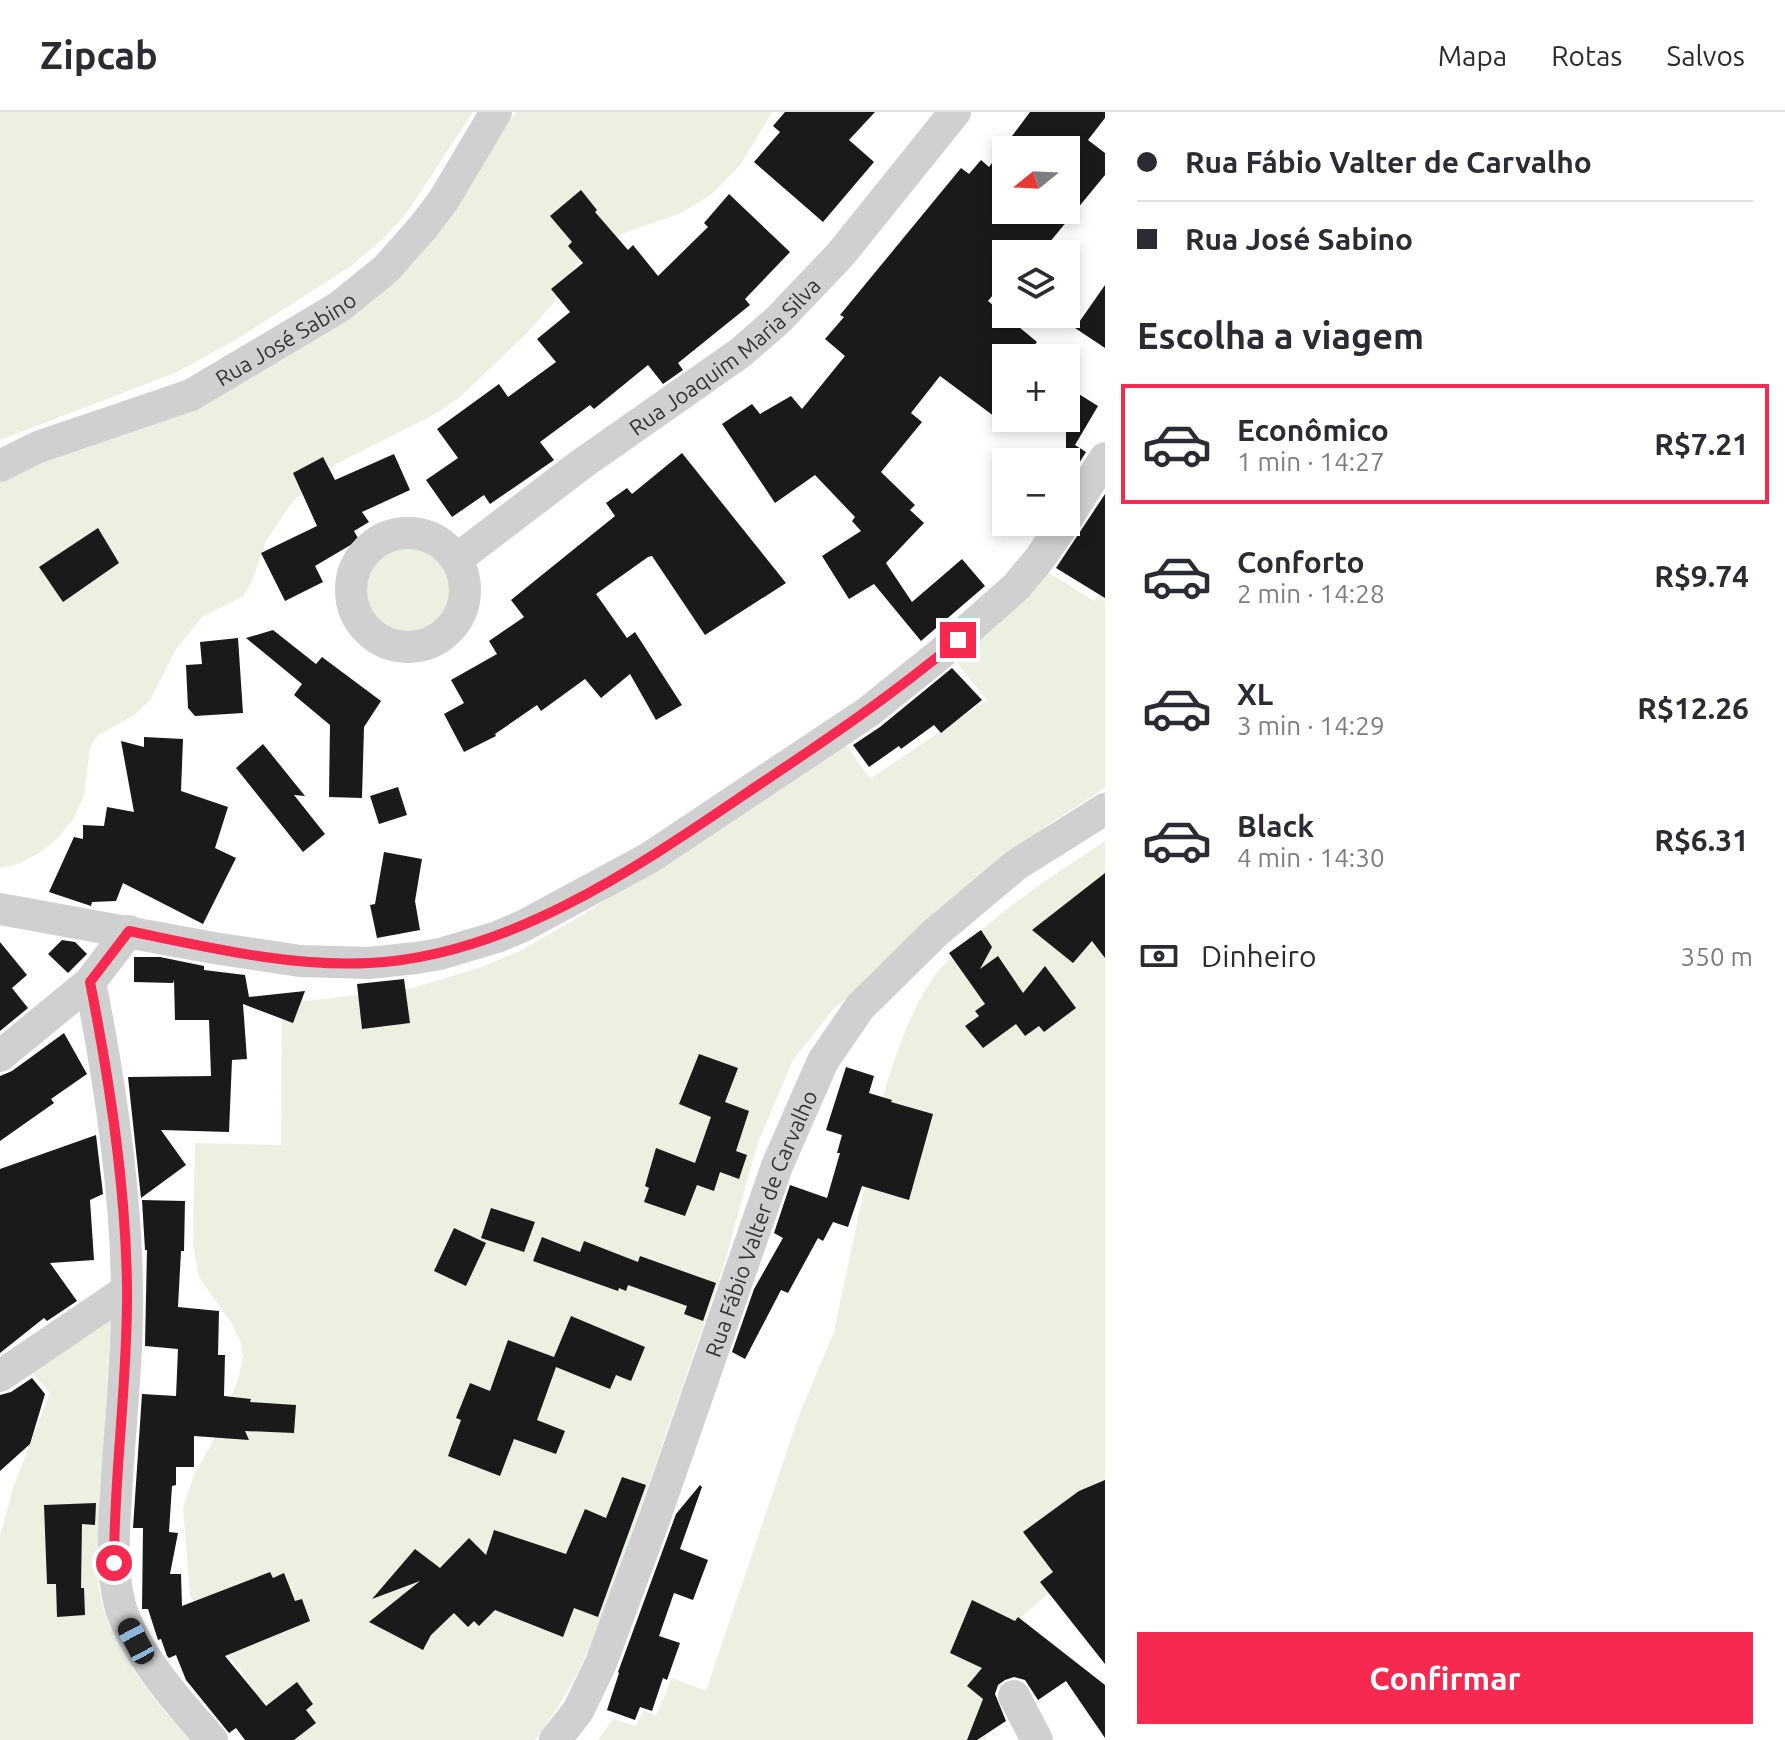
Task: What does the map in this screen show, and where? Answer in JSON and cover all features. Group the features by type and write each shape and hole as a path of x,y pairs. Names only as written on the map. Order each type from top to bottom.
{"street":[{"name":"Rua José Sabino","path":"0,466 38,447 191,395 339,307 386,269 424,226 443,201 496,112"},
{"name":"Rua Joaquim Maria Silva","path":"457,559 583,463 740,353 778,320 840,255 955,112"},
{"path":"1080,497 1105,458"},
{"path":"0,909 300,961 369,963 440,954 497,937 649,858 868,712 1016,587 1055,536"},
{"name":"Rua Fábio Valter de Carvalho","path":"555,1740 578,1711 601,1663 777,1166 823,1061 860,1007 935,933 1016,865 1105,809"},
{"path":"0,1056 90,982 129,931"},
{"path":"90,982 119,1176 127,1290 114,1527 116,1584 121,1608 136,1641 179,1703 212,1740"},
{"path":"0,1376 127,1290"},
{"path":"1014,1696 1037,1740"}],"green space":[{"path":"0,112 473,112 408,211 384,238 351,266 237,339 177,372 0,440"},
{"path":"517,112 772,112 741,164 712,194 681,213 602,243 577,263 555,301 526,334 460,397 433,415 336,464 292,502 266,541 252,581 243,596 202,617 176,649 150,700 133,716 98,735 90,747 84,795 74,818 58,838 39,853 18,864 0,868 0,480 41,462 154,424 300,347"},
{"path":"408,538 428,542 444,553 455,569 459,589 455,609 444,625 428,636 408,640 388,636 372,625 361,609 357,589 361,569 372,553 388,542"},
{"path":"1043,569 1094,601 1105,586 1105,788 1052,822 995,865 866,985 836,1006 793,1060 758,1142 723,1268 605,1611 591,1645 556,1710 535,1740 264,1740 243,1673 213,1639 190,1595 183,1508 194,1475 212,1443 238,1380 243,1356 232,1324 199,1277 193,1245 195,1143 281,1145 282,1004 413,988 479,968 518,952 584,914 843,740 870,779 987,700 953,658"},
{"path":"1105,841 1105,1555 1048,1594 1010,1631 992,1679 986,1740 598,1740 613,1719 636,1726 644,1710 656,1716 672,1678 706,1691 798,1418 834,1332 886,1086 913,1014 927,987 941,968 992,921"},
{"path":"111,1314 97,1550 98,1583 112,1632 130,1665 165,1712 191,1740 0,1740 0,1536 13,1488 50,1393 29,1369"}],"building":[{"path":"785,112 875,112 849,140 874,162 823,222 754,162 780,132 773,126"},
{"path":"1030,112 1105,112 1105,118 1088,140 1105,153 1105,175 1080,205 1080,136 1012,136"},
{"path":"981,160 989,167 992,163 992,224 1065,224 1052,240 992,240 992,296 988,301 992,304 992,328 1020,328 1037,342 992,344 992,415 940,376 911,413 922,422 881,472 915,505 910,510 924,523 886,563 912,602 962,559 985,586 921,641 874,584 849,599 822,556 861,531 852,521 855,517 815,475 775,503 722,424 752,404 760,414 791,396 802,409 845,356 825,339 844,317 840,315 961,168 969,174"},
{"path":"581,190 597,210 595,212 628,250 633,245 658,276 708,227 704,223 729,194 790,252 745,299 750,305 678,363 683,370 663,384 648,365 594,409 590,405 540,442 554,460 490,504 484,495 452,517 426,480 458,458 437,429 499,384 508,397 556,362 537,339 570,312 551,289 583,263 568,246 572,242 550,216"},
{"path":"1105,285 1105,348 1075,328 1080,328 1080,321"},
{"path":"1080,395 1098,406 1075,445 1080,448 1066,448 1066,432 1080,432"},
{"path":"1080,448 1086,452 1080,462"},
{"path":"682,453 786,583 705,635 652,556 648,557 596,594 627,638 635,632 682,705 656,720 630,674 601,698 585,679 541,711 537,705 496,736 464,752 444,714 464,703 451,680 497,654 489,641 524,617 511,600 615,516 606,503 627,488 632,494"},
{"path":"394,454 410,490 362,512 369,522 354,531 359,540 315,566 323,582 285,601 261,553 317,526 293,473 323,457 335,480"},
{"path":"1105,494 1105,598 1056,568"},
{"path":"98,528 119,563 63,602 39,567"},
{"path":"273,630 316,664 322,657 381,701 364,727 362,798 329,797 330,725 294,695 302,684 246,638"},
{"path":"238,638 243,713 195,716 188,708 186,665 202,664 200,642"},
{"path":"952,668 982,700 941,733 934,725 869,767 853,745"},
{"path":"144,737 183,739 181,791 228,807 215,848 236,858 203,924 123,883 116,901 92,902 91,906 49,892 74,837 83,839 83,825 104,826 107,807 134,812 121,741 144,747"},
{"path":"263,744 305,796 294,795 325,834 303,852 236,768"},
{"path":"398,787 407,815 379,824 370,796"},
{"path":"384,852 422,859 415,901 420,930 377,938 370,905 375,904"},
{"path":"1105,873 1105,958 1092,941 1073,963 1032,930"},
{"path":"981,930 992,947 980,969 998,956 1023,993 1045,966 1076,1008 1044,1032 1039,1026 1025,1036 1016,1024 983,1048 965,1026 979,1016 975,1011 985,1004 949,953"},
{"path":"62,940 75,942 87,954 68,973 48,954"},
{"path":"0,942 27,975 12,988 28,1008 0,1031"},
{"path":"134,957 160,957 204,966 204,970 245,975 249,997 305,991 293,1023 243,1004 247,1059 232,1060 229,1132 161,1130 186,1165 141,1198 128,1077 211,1076 209,1020 175,1020 174,980 173,983 134,982"},
{"path":"404,979 410,1023 362,1029 357,984"},
{"path":"64,1033 87,1074 51,1099 54,1103 0,1141 0,1076 12,1071"},
{"path":"699,1054 738,1068 725,1102 749,1111 736,1151 747,1155 739,1179 720,1172 714,1191 697,1185 685,1216 644,1202 649,1188 645,1186 656,1148 695,1163 711,1117 679,1104"},
{"path":"846,1067 874,1076 869,1093 933,1114 909,1200 862,1186 848,1227 833,1222 823,1241 818,1238 788,1293 781,1290 745,1359 732,1352 754,1289 783,1238 774,1233 790,1185 827,1198 842,1135 826,1130"},
{"path":"96,1135 103,1194 90,1200 94,1260 50,1263 77,1301 47,1321 44,1318 0,1353 0,1169"},
{"path":"142,1200 185,1201 178,1307 219,1311 218,1355 225,1355 224,1396 251,1399 250,1402 296,1405 294,1433 245,1431 249,1440 194,1436 194,1467 176,1467 169,1532 178,1533 170,1574 181,1574 182,1606 270,1572 273,1578 284,1573 295,1601 302,1599 310,1621 225,1656 266,1706 297,1682 313,1704 306,1710 316,1723 294,1740 245,1740 236,1728 229,1733 186,1680 176,1655 167,1656 148,1609 142,1609 143,1528 133,1528 142,1394 176,1396 178,1349 145,1346 147,1250"},
{"path":"491,1208 535,1222 524,1252 481,1238"},
{"path":"454,1228 486,1243 466,1286 434,1271"},
{"path":"542,1237 580,1252 584,1241 638,1262 640,1256 716,1283 703,1321 684,1314 687,1306 628,1285 626,1291 619,1288 618,1291 533,1261"},
{"path":"571,1316 645,1347 631,1381 616,1375 610,1389 556,1367 537,1420 565,1431 556,1454 514,1439 500,1476 448,1456 461,1420 456,1418 470,1383 490,1391 508,1340 554,1357"},
{"path":"32,1378 45,1394 30,1444 0,1471 0,1395 11,1392"},
{"path":"622,1477 646,1485 598,1617 574,1608 563,1637 495,1610 479,1626 474,1621 468,1627 454,1613 431,1635 423,1650 369,1622 420,1581 372,1599 415,1549 440,1568 469,1538 486,1555 494,1530 566,1554 585,1509 606,1518"},
{"path":"1105,1480 1105,1664 1040,1582 1053,1572 1023,1532 1079,1491"},
{"path":"700,1485 702,1487 680,1549 708,1560 693,1600 674,1593 659,1636 680,1643 652,1711 640,1707 635,1720 607,1710 676,1514"},
{"path":"96,1503 95,1525 82,1524 81,1588 84,1588 85,1615 57,1617 56,1584 47,1584 44,1505"},
{"path":"972,1600 1015,1621 1018,1617 1105,1685 1105,1738 1066,1681 1038,1700 1025,1680 1014,1677 998,1685 995,1694 1006,1721 977,1740 967,1740 983,1699 967,1686 982,1668 950,1653"}],"route":[{"path":"114,1563 127,1290 119,1176 90,982 129,931 300,961 369,963 440,954 497,937 649,858 868,712 958,640"}]}
